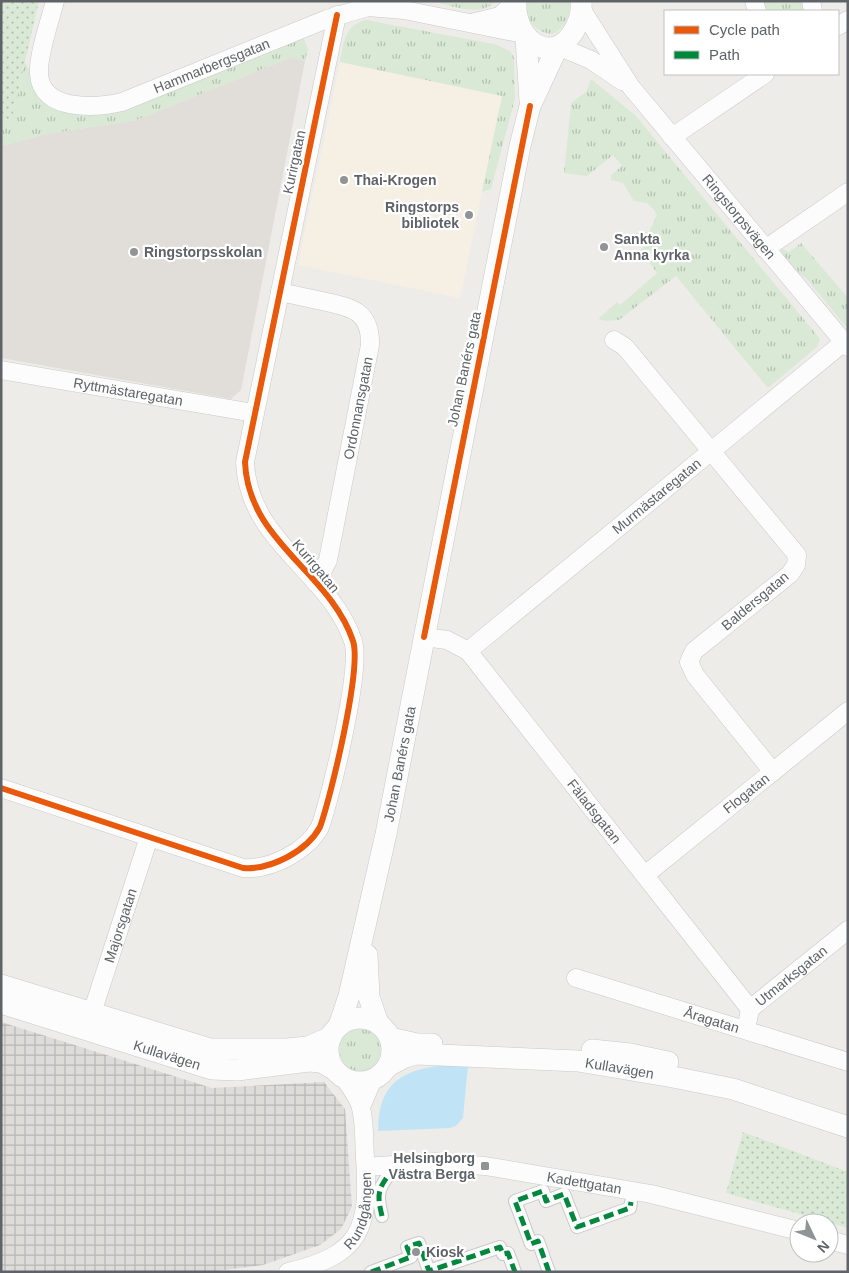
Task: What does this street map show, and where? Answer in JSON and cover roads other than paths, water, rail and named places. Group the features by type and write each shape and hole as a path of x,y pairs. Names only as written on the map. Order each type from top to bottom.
{"street":[{"name":"Hammarbergsgatan","path":"54,1 39,69 40,81 46,92 58,100 92,106 122,102 337,15 368,7 381,7 470,23 525,36"},
{"name":"Hammarbergsgatan","path":"470,23 500,16 516,1"},
{"name":"Johan Banérs gata","path":"516,1 519,24 525,36 530,106"},
{"name":"Johan Banérs gata","path":"335,1032 349,996 374,894 530,106 558,47 573,32 581,4"},
{"name":"Ringstorpsvägen","path":"581,4 631,87 846,344"},
{"name":"Kurirgatan","path":"1,788 227,864 249,868 289,856 317,832 324,815 342,739 355,660 353,642 344,621 316,583 269,529 252,502 247,486 245,462 337,15"},
{"path":"525,36 542,47 558,47"},
{"name":"Ringstorpsvägen","path":"558,47 591,60 631,87"},
{"path":"672,137 764,75"},
{"path":"765,248 848,192"},
{"name":"Ordonnansgatan","path":"280,292 351,308 364,318 370,334 370,345 328,560 316,583"},
{"name":"Baldersgatan","path":"614,340 625,347 798,555 796,564 790,574 694,652 689,662 695,675 773,772"},
{"name":"Murmästaregatan","path":"468,651 712,450 846,344"},
{"name":"Ryttmästaregatan","path":"1,370 254,413"},
{"name":"Fäladsgatan","path":"424,637 448,640 468,651 750,1010"},
{"name":"Flogatan","path":"645,875 848,711"},
{"name":"Majorsgatan","path":"92,1013 148,837"},
{"name":"Johan Banérs gata","path":"374,894 367,976 369,997 384,1031"},
{"name":"Utmarksgatan","path":"746,1030 750,1010 848,930"},
{"name":"Åragatan","path":"576,978 848,1062"},
{"name":"Kullavägen","path":"1,985 210,1049 287,1049 308,1047 335,1032"},
{"name":"Kullavägen","path":"1,1003 212,1070 237,1070 308,1061 321,1062 340,1074"},
{"path":"365,1018 384,1031 392,1052 381,1073 356,1082 340,1074 328,1054 335,1032 351,1019 365,1018"},
{"name":"Kullavägen","path":"384,1031 417,1044 499,1042 630,1054 750,1082 848,1115"},
{"name":"Kullavägen","path":"381,1073 405,1056 416,1054 578,1061 733,1089 848,1127"},
{"name":"Rundgången","path":"361,1107 381,1073"},
{"name":"Rundgången","path":"288,1272 329,1260 342,1251 363,1224 366,1167 361,1107 340,1074"},
{"name":"Kadettgatan","path":"366,1167 434,1162 485,1166 651,1194 789,1228"},
{"path":"382,1216 377,1196 380,1186 388,1176"},
{"path":"549,1272 538,1241 531,1244 515,1201 542,1191 546,1201 564,1194 577,1227 630,1208 631,1202"},
{"path":"371,1272 411,1257 407,1247 419,1243 429,1270 500,1247 503,1254 508,1253 514,1272"}],"water":[{"path":"447,1065 468,1066 463,1118 456,1126 450,1128 378,1131 379,1114 383,1101 388,1090 396,1081 418,1070"}],"place":[{"name":"Thai-Krogen","path":"344,180"},
{"name":"Ringstorps bibliotek","path":"469,215"},
{"name":"Sankta Anna kyrka","path":"604,247"},
{"name":"Ringstorpsskolan","path":"134,252"},
{"name":"Helsingborg Västra Berga","path":"485,1166"},
{"name":"Kiosk","path":"416,1252"}]}
